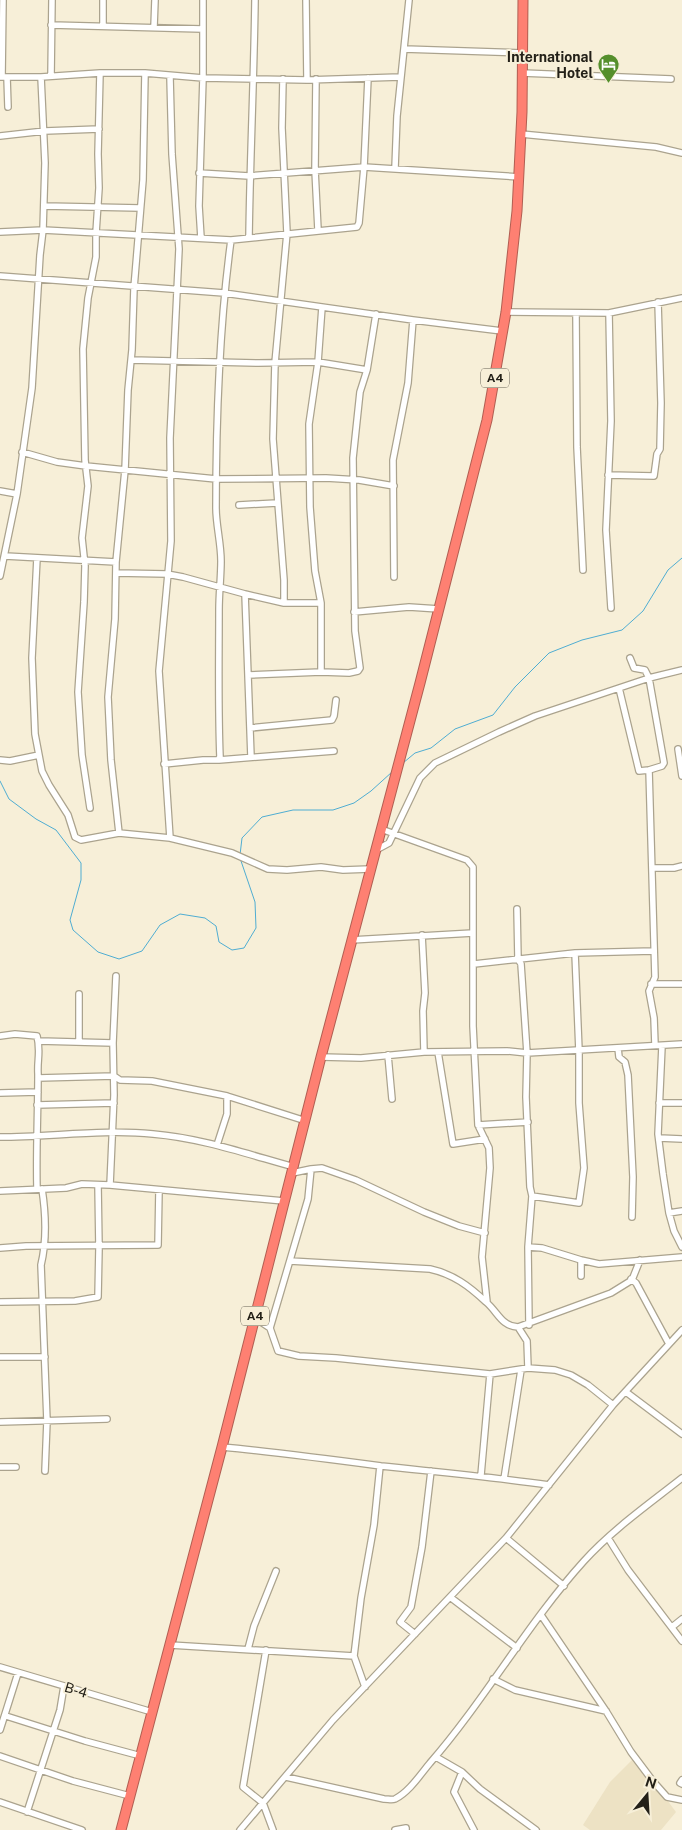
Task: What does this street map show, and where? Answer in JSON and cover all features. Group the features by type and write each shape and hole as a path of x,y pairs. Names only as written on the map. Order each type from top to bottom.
{"highway":[{"name":"A4","path":"121,1830 222,1447 351,940 488,420 506,312 520,177 523,52 522,0"}],"street":[{"path":"3,0 3,77 8,107"},
{"path":"51,76 52,0"},
{"path":"102,0 103,25"},
{"path":"154,27 155,0"},
{"path":"201,238 199,173 203,78 203,0"},
{"path":"249,238 249,176 254,79 255,0"},
{"path":"306,0 307,80"},
{"path":"395,168 400,77 409,0"},
{"path":"52,25 202,29"},
{"path":"404,49 523,52"},
{"path":"3,77 41,77 100,72 170,77 307,80 400,77"},
{"path":"90,808 82,755 78,692 84,602 82,538 88,486 83,349 88,298 96,257 100,72"},
{"path":"522,73 671,79"},
{"path":"119,833 111,760 108,697 115,619 116,562 125,470 134,288 143,180 145,74"},
{"path":"0,576 17,494 32,388 44,206 45,131 41,77"},
{"path":"170,77 172,154 179,238 173,360 170,474 171,541 159,671 170,838"},
{"path":"0,232 43,230 232,240 357,227 359,223 364,167 368,78"},
{"path":"283,79 287,233 275,363 273,439 284,580 284,603"},
{"path":"316,79 318,230"},
{"path":"0,136 45,131 99,130"},
{"path":"521,134 656,147 682,153"},
{"path":"199,173 249,176 364,167 520,177"},
{"path":"44,206 140,208"},
{"path":"219,760 219,607 221,588 216,479 224,293 232,240"},
{"path":"0,276 134,288 224,293 502,331"},
{"path":"506,312 609,313 682,298"},
{"path":"608,475 654,476 657,454 660,449 661,403 658,302"},
{"path":"320,672 321,602 315,571 309,479 309,424 318,362 322,307"},
{"path":"609,313 611,421 606,530 611,608"},
{"path":"248,675 320,672 349,673 358,671 360,668 354,612 353,458 360,392 376,314"},
{"path":"576,314 577,448 583,570"},
{"path":"394,578 393,460 408,383 413,320"},
{"path":"131,360 318,362 366,370"},
{"path":"22,452 57,462 216,479 353,480 394,486"},
{"path":"0,491 17,494"},
{"path":"239,505 277,503"},
{"path":"5,556 116,562"},
{"path":"37,558 32,658 35,734 42,771 49,786 68,815 75,837 82,840 119,833 170,838 232,853 268,869 287,870 321,867 343,870 370,869"},
{"path":"116,573 183,576 221,588 284,603 321,602"},
{"path":"245,594 251,757"},
{"path":"354,612 409,607 439,609"},
{"path":"619,688 639,771 662,766 664,763 649,678 644,670 634,668 630,658"},
{"path":"376,850 389,843 420,778 435,763 535,716 649,678 682,670"},
{"path":"250,728 332,720 336,700"},
{"path":"678,750 682,776"},
{"path":"164,764 334,751"},
{"path":"0,760 10,761 39,755"},
{"path":"649,770 655,977 649,991 658,1046 659,1138 670,1213 674,1231 682,1246"},
{"path":"381,829 467,860 473,867 474,1051 478,1125 489,1148 490,1168 482,1257 487,1302"},
{"path":"652,868 682,866"},
{"path":"517,909 518,958 521,964 527,1053 526,1098 532,1196 528,1247 529,1324"},
{"path":"351,940 473,933"},
{"path":"422,935 425,993 423,1011 424,1052"},
{"path":"474,964 575,953 653,951"},
{"path":"532,1196 580,1202 584,1168 579,1102 575,953"},
{"path":"110,1185 114,1103 113,1043 116,976"},
{"path":"651,984 682,984"},
{"path":"79,994 79,1041"},
{"path":"0,1036 15,1034 37,1036 39,1041 37,1105 40,1189 46,1214 46,1247 41,1266 44,1301 47,1421 45,1471"},
{"path":"39,1041 113,1043"},
{"path":"321,1057 361,1058 424,1052 474,1051 527,1053 682,1044"},
{"path":"618,1048 618,1057 625,1062 628,1075 633,1176 632,1217"},
{"path":"438,1052 453,1144 485,1139"},
{"path":"388,1055 392,1099"},
{"path":"38,1078 114,1076 120,1080 152,1081 226,1096 306,1121"},
{"path":"0,1092 38,1092"},
{"path":"217,1145 227,1114 226,1096"},
{"path":"37,1105 114,1103"},
{"path":"659,1103 682,1103"},
{"path":"478,1125 528,1122"},
{"path":"0,1137 38,1137 112,1132 190,1138 293,1170 322,1168 348,1177 459,1226 485,1233"},
{"path":"659,1138 682,1139"},
{"path":"311,1169 308,1199 270,1328 278,1351 299,1356 490,1374 525,1369 555,1370 571,1375 588,1385 613,1405"},
{"path":"0,1191 66,1188 82,1184 284,1201"},
{"path":"0,1302 75,1301 98,1297 98,1186"},
{"path":"0,1248 99,1247 130,1244 158,1245 158,1190"},
{"path":"670,1213 682,1212"},
{"path":"528,1247 542,1248 599,1264 682,1257"},
{"path":"290,1260 430,1269 446,1273 487,1302 505,1324 510,1327 529,1324 611,1293 631,1280 640,1260"},
{"path":"581,1260 581,1276"},
{"path":"631,1280 636,1283 669,1344"},
{"path":"255,1318 270,1328"},
{"path":"504,1478 525,1369 527,1341 518,1327"},
{"path":"240,1830 333,1720 506,1538 613,1405 682,1330"},
{"path":"0,1357 45,1357"},
{"path":"481,1475 490,1374"},
{"path":"626,1392 682,1434"},
{"path":"0,1422 107,1419"},
{"path":"222,1447 380,1466 481,1475 548,1485"},
{"path":"365,1687 354,1656 361,1598 374,1525 380,1466"},
{"path":"0,1467 16,1467"},
{"path":"415,1634 400,1622 411,1607 422,1547 431,1471"},
{"path":"286,1777 384,1800 394,1799 406,1790 436,1757 541,1615 584,1561 608,1538 682,1478"},
{"path":"506,1538 564,1586"},
{"path":"608,1538 628,1570 682,1641"},
{"path":"248,1649 254,1626 276,1571"},
{"path":"450,1598 517,1648"},
{"path":"541,1615 606,1711 631,1752 667,1797 682,1800"},
{"path":"672,1626 682,1619"},
{"path":"170,1645 354,1656"},
{"path":"266,1650 243,1787 263,1803 273,1830"},
{"path":"0,1666 62,1686 60,1710 27,1812"},
{"name":"B-4","path":"0,1666 152,1712"},
{"path":"0,1730 6,1716 18,1673"},
{"path":"493,1679 514,1690 606,1711"},
{"path":"6,1716 141,1756"},
{"path":"0,1756 74,1781 130,1796"},
{"path":"436,1757 462,1772 536,1830"},
{"path":"462,1772 454,1792 474,1830"},
{"path":"0,1802 82,1830"},
{"path":"395,1830 406,1828 406,1830"}],"shaded area":[{"path":"635,1757 676,1812 661,1830 590,1830 583,1825 610,1782"}],"waterway":[{"path":"403,763 415,753 431,748 455,729 493,715 515,687 549,653 582,640 622,630 643,611 668,570 682,558"},
{"path":"240,855 242,838 262,817 293,810 333,810 354,803 392,772"},
{"path":"0,781 9,799 36,819 56,830 81,863 81,880 70,920 73,930 98,952 119,959 142,951 160,925 180,914 205,918 216,926 219,942 232,950 244,948 256,928 255,902 240,858"}],"place":[{"name":"International Hotel","path":"609,84"}]}
